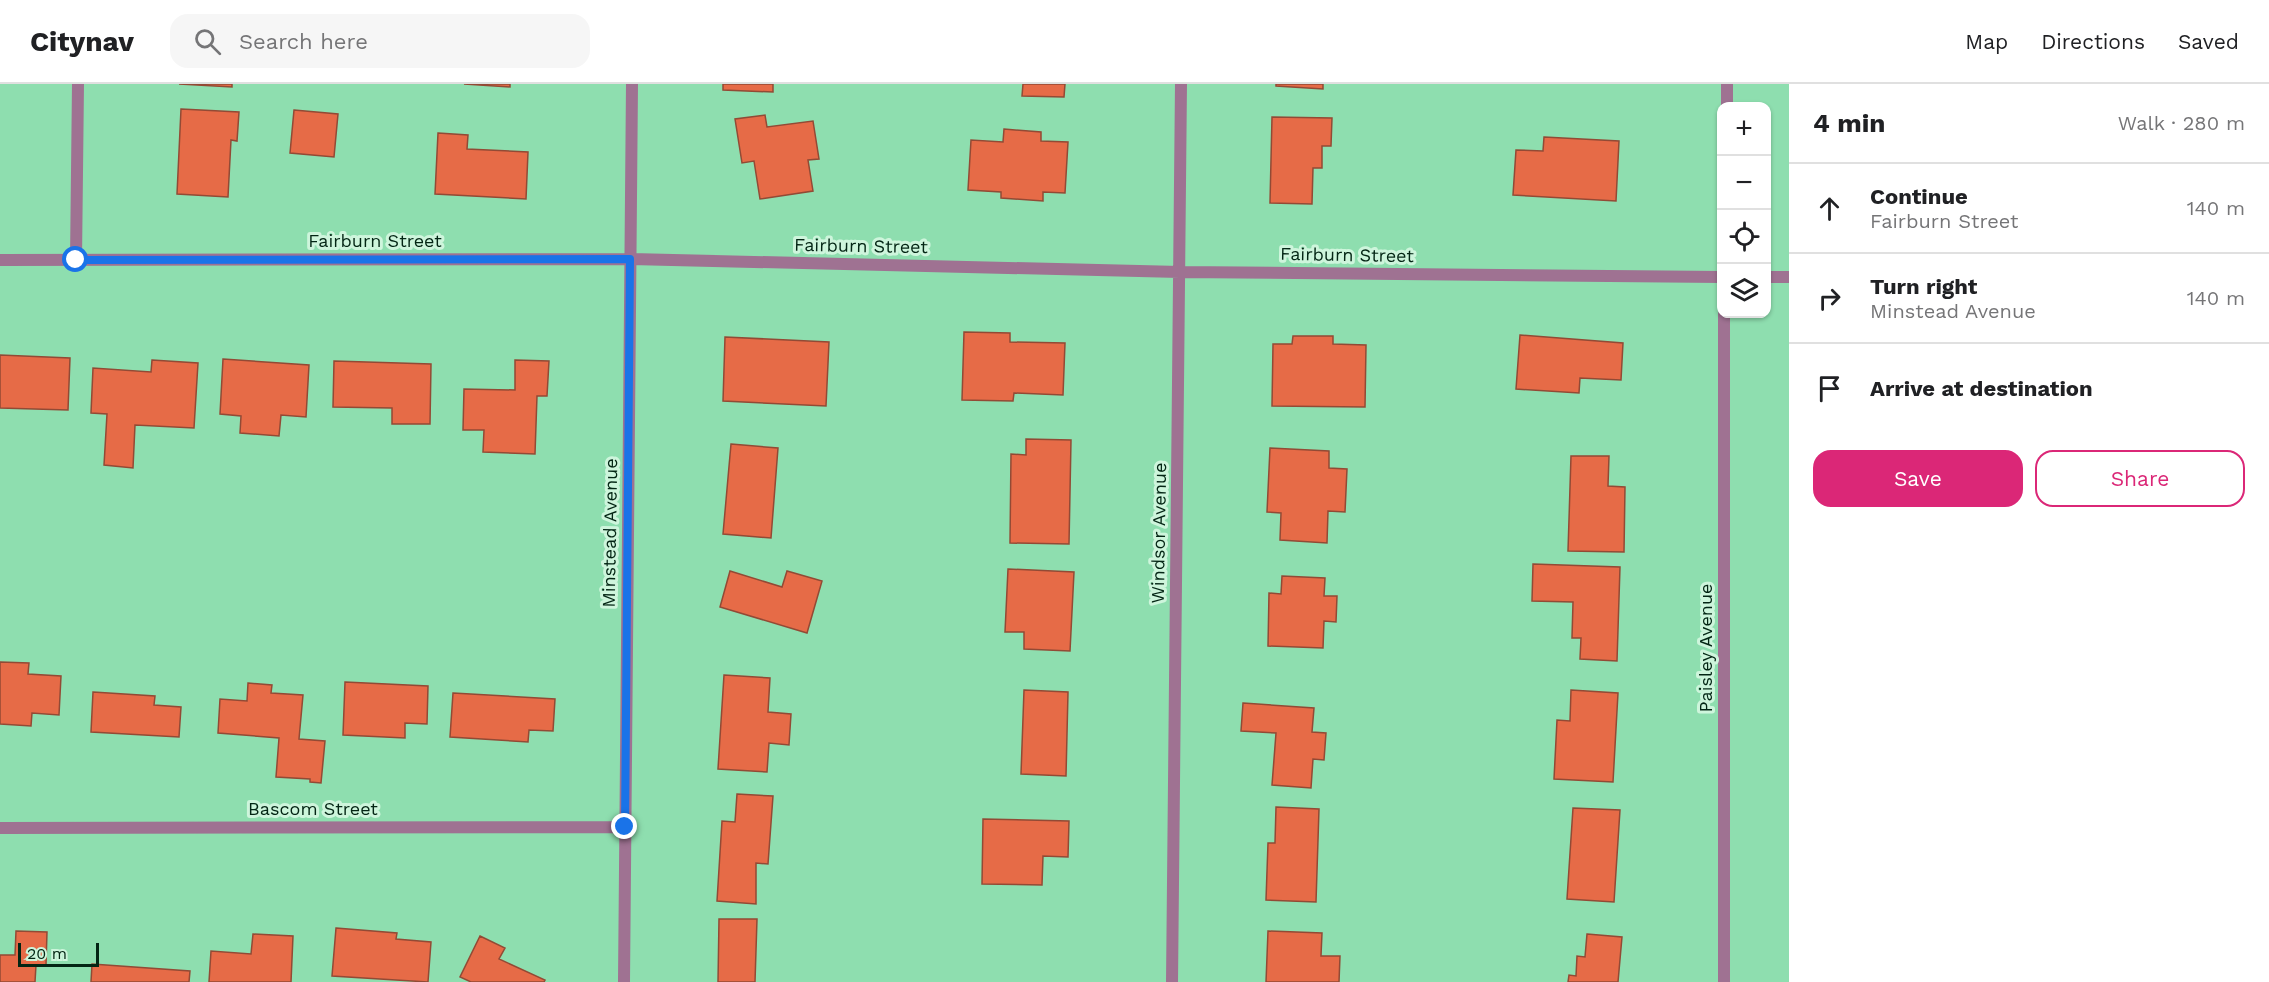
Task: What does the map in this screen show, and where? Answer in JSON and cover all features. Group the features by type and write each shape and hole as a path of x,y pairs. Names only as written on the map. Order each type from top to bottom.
{"street":[{"path":"76,260 78,84"},
{"name":"Minstead Avenue","path":"624,982 632,84"},
{"name":"Windsor Avenue","path":"1172,982 1181,84"},
{"path":"1726,102 1727,84"},
{"name":"Fairburn Street","path":"0,260 630,259 1180,272 1717,277"},
{"path":"1771,277 1789,277"},
{"name":"Paisley Avenue","path":"1724,318 1724,982"},
{"name":"Bascom Street","path":"0,828 625,827"}],"building":[{"path":"179,84 232,84 232,87"},
{"path":"464,84 510,84 510,87"},
{"path":"723,84 773,84 773,92 723,90"},
{"path":"1023,84 1065,84 1064,97 1022,96"},
{"path":"1276,84 1323,84 1323,89 1276,86"},
{"path":"181,109 239,112 237,141 231,140 228,197 177,194"},
{"path":"294,110 338,114 334,157 290,153"},
{"path":"765,115 767,127 813,121 819,159 808,160 813,191 760,199 754,161 742,163 735,119"},
{"path":"1272,117 1332,118 1331,146 1322,146 1322,168 1313,168 1312,204 1270,203"},
{"path":"1004,129 1041,132 1041,141 1068,142 1065,193 1043,192 1043,201 1001,198 1001,192 968,190 971,140 1003,142"},
{"path":"438,133 468,135 467,149 528,152 526,199 435,194"},
{"path":"1544,137 1619,141 1616,201 1513,195 1516,150 1543,151"},
{"path":"964,332 1010,333 1010,342 1065,343 1063,395 1014,393 1013,401 962,400"},
{"path":"1520,335 1623,343 1621,380 1580,378 1579,393 1516,389"},
{"path":"1293,336 1333,336 1333,344 1366,345 1365,407 1272,406 1273,344 1292,344"},
{"path":"725,337 829,342 826,406 723,401"},
{"path":"0,355 70,358 68,410 0,408"},
{"path":"223,359 309,365 306,417 281,415 279,436 240,433 241,416 220,414"},
{"path":"152,360 198,363 194,428 135,425 133,468 104,465 107,414 91,413 93,368 151,372"},
{"path":"515,360 549,361 547,396 537,396 535,454 483,452 484,430 463,430 464,389 515,390"},
{"path":"334,361 431,364 430,424 392,424 392,408 333,407"},
{"path":"1026,439 1071,440 1069,544 1010,543 1011,454 1026,455"},
{"path":"731,444 778,448 771,538 723,534"},
{"path":"1270,448 1329,451 1329,468 1347,469 1345,512 1328,511 1327,543 1280,540 1281,513 1267,512"},
{"path":"1571,456 1609,456 1608,486 1625,487 1624,552 1568,551"},
{"path":"1533,564 1620,567 1617,661 1580,659 1581,638 1572,638 1573,602 1532,601"},
{"path":"1008,569 1074,572 1070,651 1024,649 1024,632 1005,632"},
{"path":"730,571 782,587 787,571 822,581 807,633 720,607"},
{"path":"1282,576 1325,578 1324,596 1337,596 1336,622 1324,621 1323,648 1268,646 1269,593 1281,594"},
{"path":"0,662 29,663 28,674 61,676 59,715 32,713 31,726 0,724"},
{"path":"724,675 770,678 768,712 791,714 789,745 769,743 767,772 718,769"},
{"path":"345,682 428,686 427,724 405,723 405,738 343,735"},
{"path":"248,683 272,685 271,693 303,695 299,739 325,741 321,783 310,782 310,779 276,777 279,738 218,733 220,699 247,701"},
{"path":"1024,690 1068,692 1066,776 1021,774"},
{"path":"1571,690 1618,693 1613,782 1554,779 1557,720 1570,721"},
{"path":"93,692 155,696 154,705 181,707 179,737 91,732"},
{"path":"453,693 555,699 553,731 529,730 528,742 450,737"},
{"path":"1243,703 1314,708 1312,732 1326,733 1324,760 1313,759 1311,788 1272,785 1276,733 1241,731"},
{"path":"737,794 773,796 768,864 756,863 756,904 717,901 722,821 735,822"},
{"path":"1276,807 1319,809 1316,902 1266,900 1268,843 1275,843"},
{"path":"1573,808 1620,810 1614,902 1567,899"},
{"path":"983,819 1069,821 1068,857 1043,856 1042,885 982,884"},
{"path":"719,919 757,919 755,982 718,982"},
{"path":"336,928 397,933 396,939 431,942 428,982 332,976"},
{"path":"16,931 47,932 46,965 36,965 35,982 0,982 0,955 15,955"},
{"path":"1268,931 1322,933 1321,956 1340,956 1339,982 1266,982"},
{"path":"253,934 293,936 291,982 209,982 211,951 251,954"},
{"path":"1587,934 1622,937 1618,982 1568,982 1569,975 1576,976 1577,956 1585,957"},
{"path":"480,936 505,948 499,959 545,980 544,982 471,982 460,977"},
{"path":"92,964 190,971 189,982 91,982"}],"route":[{"path":"76,260 630,259 625,827"}]}
